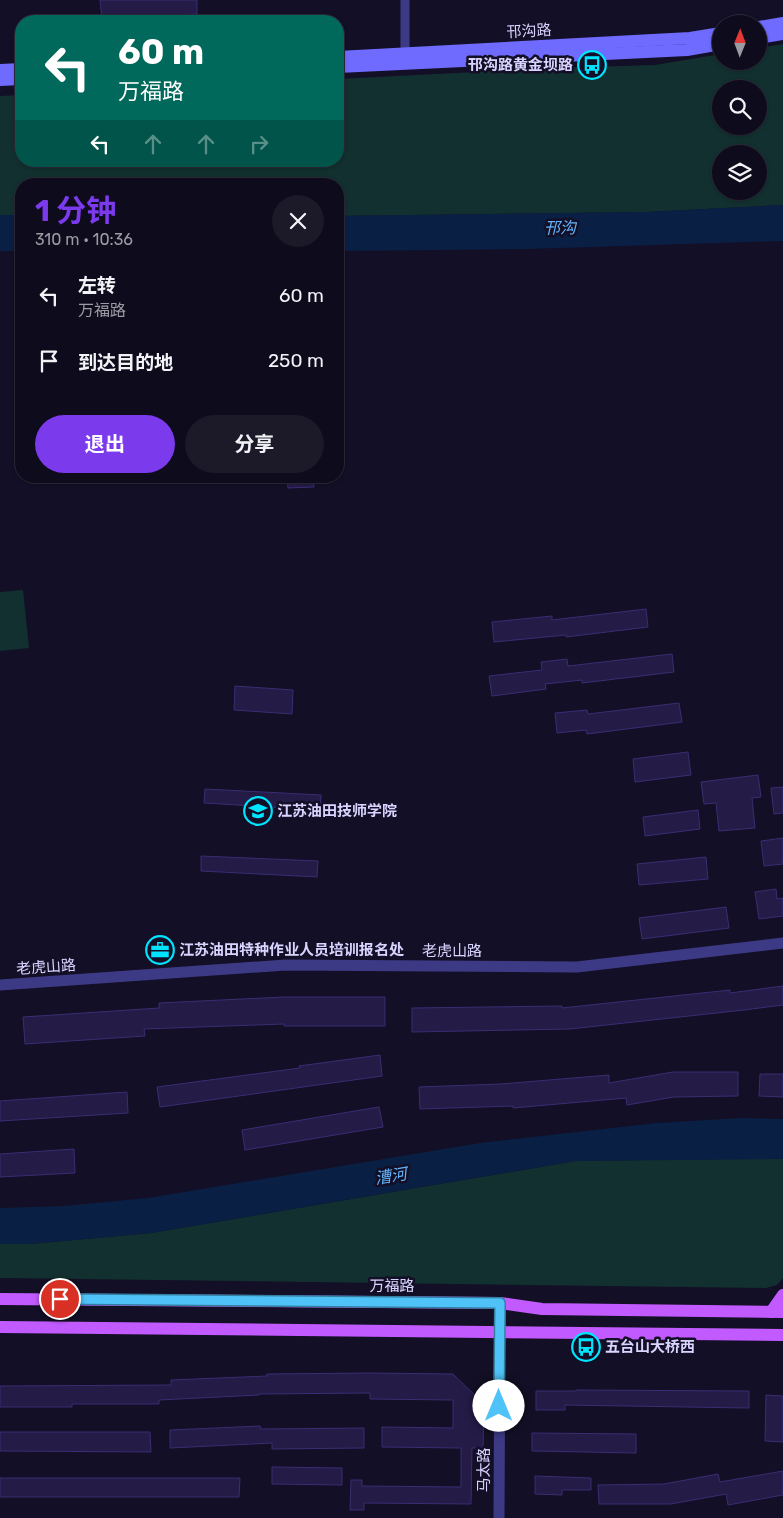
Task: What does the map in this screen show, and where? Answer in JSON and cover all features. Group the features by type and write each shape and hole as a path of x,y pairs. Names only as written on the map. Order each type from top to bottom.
{"main road":[{"path":"768,26 783,23"},
{"name":"邗沟路","path":"344,57 690,38 712,34"},
{"path":"768,36 783,34"},
{"name":"邗沟路","path":"344,67 687,50 712,46"},
{"path":"0,70 15,70"},
{"path":"0,80 15,79"},
{"path":"777,1312 783,1295"},
{"name":"万福路","path":"0,1299 500,1303 542,1309 777,1312"},
{"path":"0,1327 783,1335"}],"street":[{"path":"405,0 405,55"},
{"name":"老虎山路","path":"0,985 286,965 577,967 783,943"},
{"name":"马太路","path":"499,1518 500,1303"}],"green space":[{"path":"783,44 783,205 648,212 344,216 344,178 15,178 15,215 0,215 0,96 15,95 15,167 344,167 344,79 655,65 712,56 712,70 768,70 768,46"},
{"path":"23,590 29,648 0,651 0,592"},
{"path":"783,1159 783,1278 777,1285 766,1288 0,1278 0,1244 30,1244 151,1233 575,1161"}],"water":[{"name":"邗沟","path":"783,205 783,241 528,249 344,251 344,216 648,212"},
{"path":"0,215 15,215 15,251 0,251"},
{"name":"漕河","path":"741,1118 783,1119 783,1159 575,1161 151,1233 30,1244 0,1244 0,1208 63,1206 148,1198 480,1143 657,1123"}],"building":[{"path":"100,0 197,0 197,14 102,15"},
{"path":"288,483 314,483 314,487 288,488"},
{"path":"646,609 648,627 566,637 566,635 494,642 492,622 552,616 552,620"},
{"path":"672,654 674,672 582,683 582,680 545,684 546,689 492,696 489,676 542,670 541,662 567,659 568,666"},
{"path":"235,686 293,690 292,714 234,710"},
{"path":"679,703 682,722 587,734 586,730 557,733 555,713 587,710 588,714"},
{"path":"688,752 691,775 635,782 633,759"},
{"path":"758,775 761,797 752,798 755,828 719,831 716,803 704,804 701,782"},
{"path":"783,787 783,813 774,814 771,788"},
{"path":"205,789 321,795 320,810 204,803"},
{"path":"698,810 700,829 645,836 643,817"},
{"path":"783,838 783,864 764,866 761,841"},
{"path":"201,856 318,861 317,877 201,871"},
{"path":"706,857 708,879 639,885 637,864"},
{"path":"776,889 777,899 783,898 783,916 759,919 755,892"},
{"path":"726,907 729,928 642,939 639,918"},
{"path":"783,986 783,1005 744,1010 570,1029 412,1032 412,1008 562,1006 562,1008 730,990 730,993"},
{"path":"284,997 385,997 385,1026 284,1026 284,1024 144,1029 145,1036 25,1044 23,1017 159,1008 159,1003"},
{"path":"380,1055 382,1076 160,1107 157,1087 300,1068 299,1066"},
{"path":"673,1072 738,1072 738,1096 674,1097 627,1105 626,1098 513,1108 513,1106 420,1109 419,1087 501,1084 609,1075 609,1083"},
{"path":"760,1074 783,1074 783,1097 759,1096"},
{"path":"127,1092 128,1113 0,1121 0,1101"},
{"path":"379,1107 383,1127 245,1150 242,1130"},
{"path":"74,1149 75,1173 0,1177 0,1154"},
{"path":"267,1374 453,1374 484,1404 483,1448 472,1448 471,1504 364,1503 364,1510 350,1510 351,1480 362,1480 362,1486 461,1487 461,1448 382,1447 382,1427 453,1428 453,1400 370,1399 370,1393 259,1394 159,1400 159,1404 72,1404 72,1407 0,1407 0,1386 171,1385 171,1380 267,1376"},
{"path":"536,1391 749,1391 749,1408 565,1405 565,1410 536,1410"},
{"path":"766,1395 783,1396 783,1442 765,1441"},
{"path":"260,1426 261,1429 364,1428 364,1448 272,1449 272,1443 170,1448 170,1430"},
{"path":"0,1432 150,1432 151,1452 0,1451"},
{"path":"532,1433 636,1434 636,1453 532,1451"},
{"path":"272,1467 342,1468 342,1485 272,1484"},
{"path":"783,1471 783,1495 728,1505 726,1494 671,1504 599,1504 598,1485 664,1484 718,1474 720,1482"},
{"path":"535,1476 591,1478 591,1490 562,1490 562,1495 535,1494"},
{"path":"0,1478 240,1478 239,1497 0,1497"}],"place":[{"name":"邗沟路黄金坝路","path":"592,65"},
{"name":"江苏油田技师学院","path":"258,811"},
{"name":"江苏油田特种作业人员培训报名处","path":"160,950"},
{"name":"五台山大桥西","path":"586,1347"}],"route":[{"path":"60,1299 500,1303 499,1406"}]}
